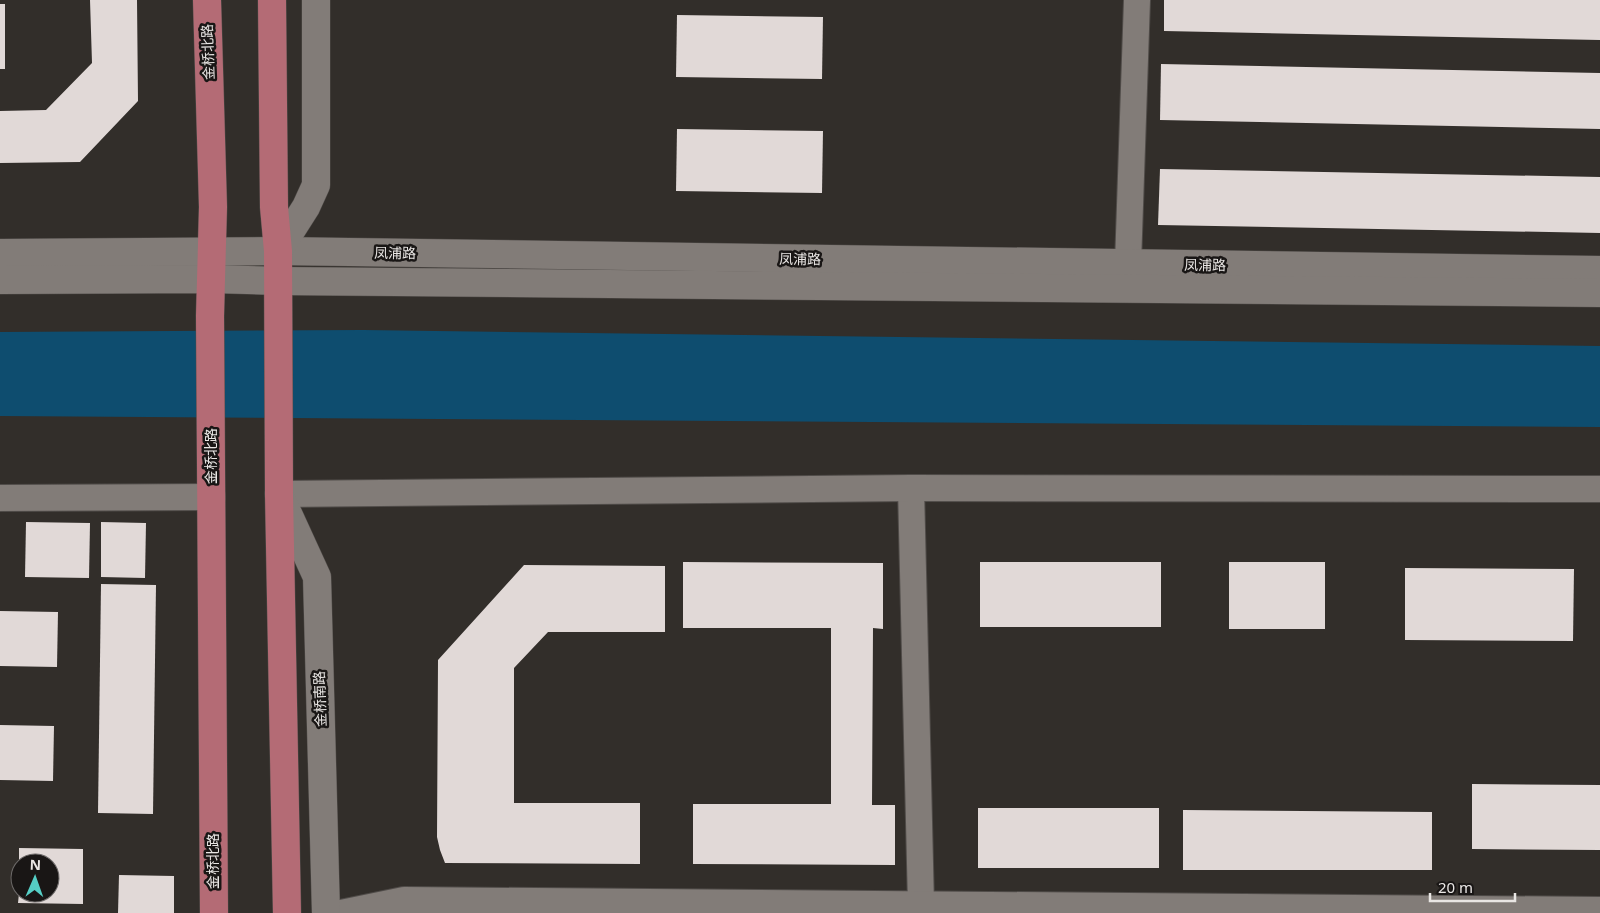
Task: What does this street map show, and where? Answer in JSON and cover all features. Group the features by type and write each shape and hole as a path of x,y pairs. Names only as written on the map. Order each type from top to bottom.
{"main road":[{"name":"金桥北路","path":"207,0 213,207 210,316 214,913"},
{"path":"272,0 274,207 278,251 278,494 287,913"}],"street":[{"path":"278,251 306,207 316,185 316,0"},
{"path":"1128,264 1137,0"},
{"name":"凤浦路","path":"0,252 278,251 1600,270"},
{"name":"凤浦路","path":"0,280 212,279 1600,293"},
{"path":"278,494 911,488 1600,489"},
{"path":"911,488 921,905"},
{"name":"金桥南路","path":"278,494 317,577 326,913"},
{"path":"0,498 212,497"},
{"path":"341,913 404,900 1600,910"}],"water":[{"path":"363,330 1600,346 1600,427 0,416 0,332"}],"building":[{"path":"90,0 137,0 138,101 80,162 0,163 0,111 46,110 92,63"},
{"path":"1164,0 1600,0 1600,40 1164,31"},
{"path":"0,4 5,4 5,69 0,69"},
{"path":"677,15 823,17 822,79 676,77"},
{"path":"1161,64 1600,73 1600,129 1160,120"},
{"path":"677,129 823,131 822,193 676,191"},
{"path":"1160,169 1600,177 1600,233 1158,225"},
{"path":"26,522 90,523 89,578 25,577"},
{"path":"101,522 146,523 145,578 101,577"},
{"path":"683,562 883,563 883,629 873,628 872,805 895,805 895,865 693,864 693,804 831,804 831,628 683,628"},
{"path":"980,562 1161,562 1161,627 980,627"},
{"path":"1229,562 1325,562 1325,629 1229,629"},
{"path":"524,565 665,566 665,632 548,632 514,668 514,803 640,803 640,864 445,863 437,837 438,660"},
{"path":"1405,568 1574,569 1573,641 1405,640"},
{"path":"101,584 156,585 153,814 98,813"},
{"path":"0,611 58,612 57,667 0,666"},
{"path":"0,725 54,726 53,781 0,780"},
{"path":"1472,784 1600,785 1600,850 1472,849"},
{"path":"978,808 1159,808 1159,868 978,868"},
{"path":"1183,810 1432,812 1432,870 1183,870"},
{"path":"19,848 83,849 83,904 18,903 60,903 60,853 19,853"},
{"path":"119,875 174,876 174,913 118,913"}]}
